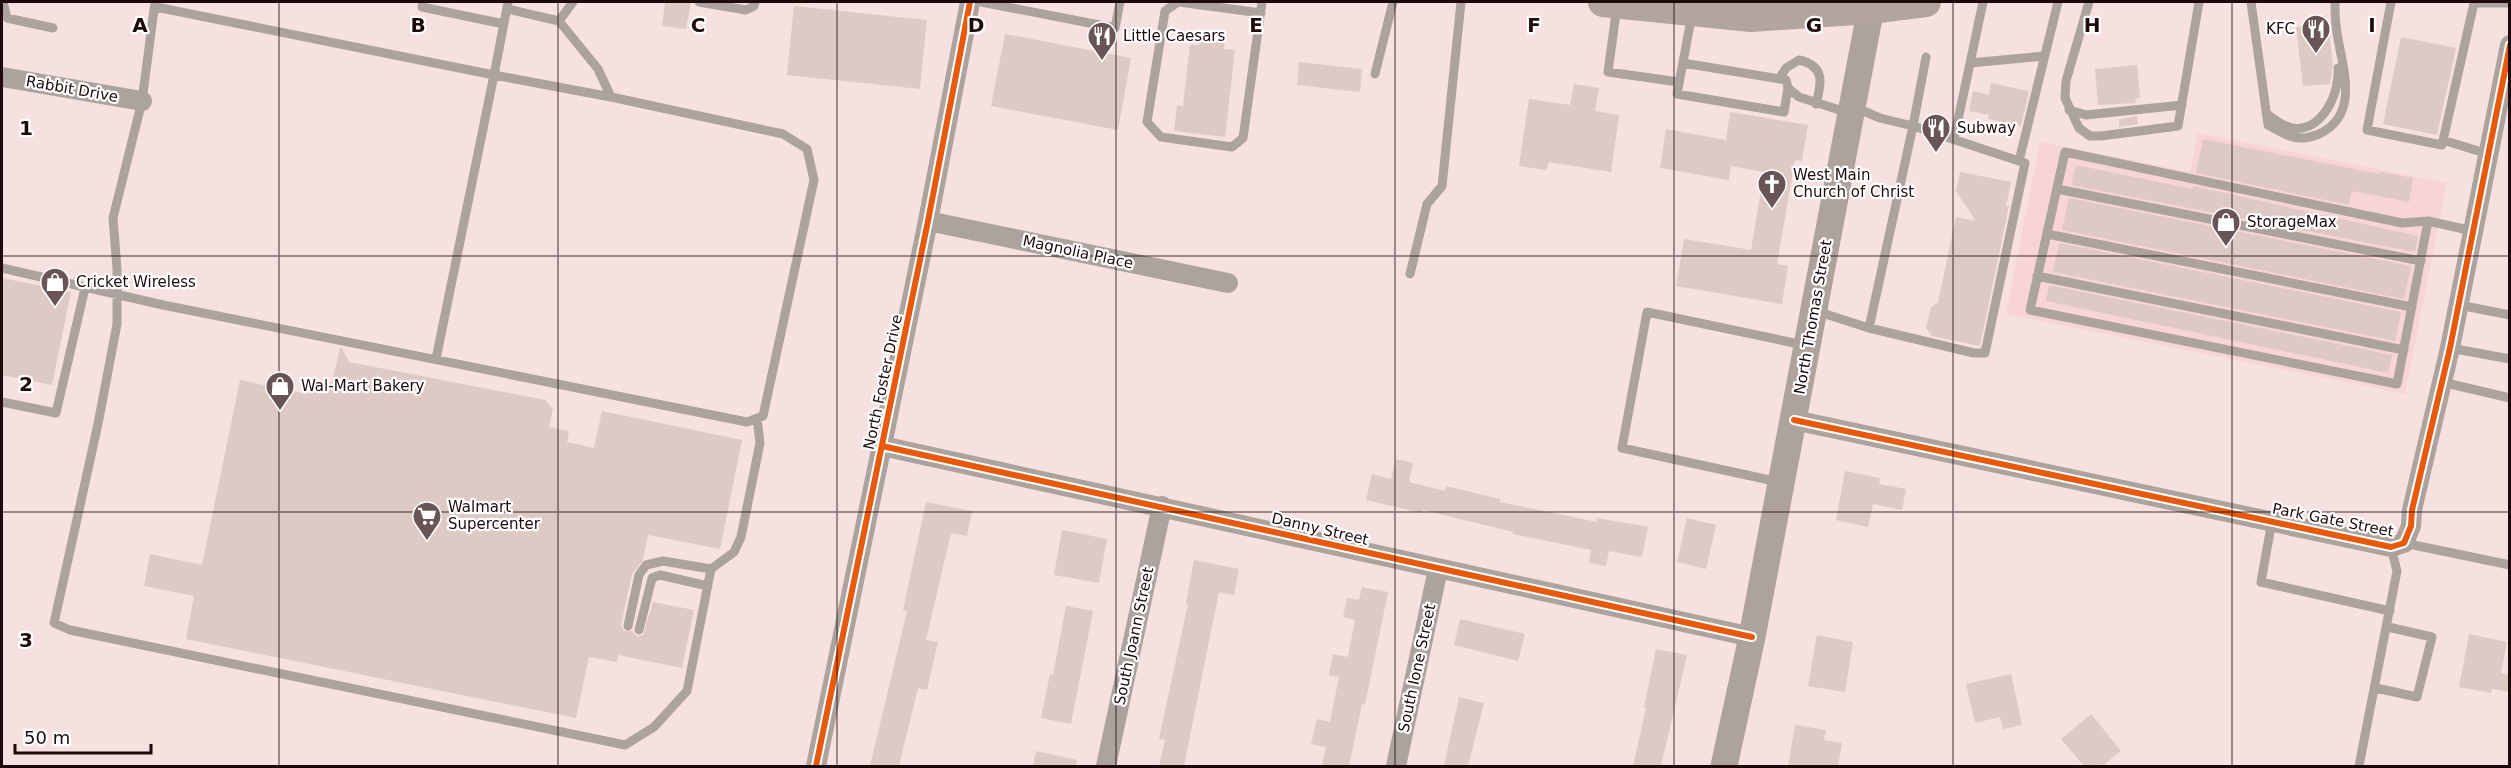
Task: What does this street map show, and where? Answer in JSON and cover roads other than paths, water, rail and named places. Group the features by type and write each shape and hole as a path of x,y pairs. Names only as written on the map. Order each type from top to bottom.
{"main road":[{"path":"1607,2 1754,12 1926,2"}],"street":[{"name":"North Foster Drive","path":"816,766 928,221 970,2"},
{"name":"North Thomas Street","path":"1724,766 1752,637 1794,420 1871,5"},
{"name":"Park Gate Street","path":"1794,420 2272,521 2398,545 2411,526 2412,510 2459,305 2510,45"},
{"name":"Rabbit Drive","path":"2,76 142,101"},
{"name":"Magnolia Place","path":"928,221 1228,283"},
{"name":"Danny Street","path":"882,446 1752,637"},
{"name":"South Joann Street","path":"1106,766 1162,506"},
{"name":"South Ione Street","path":"1396,766 1438,569"}],"lane":[{"path":"3,2 8,18 53,28"},
{"path":"423,2 422,7 504,24"},
{"path":"559,21 573,2"},
{"path":"699,2 746,10 754,6 754,2"},
{"path":"981,2 1115,28 1120,2"},
{"path":"1261,13 1178,2 1165,11 1147,122 1161,137 1232,147 1243,138 1261,13 1262,2"},
{"path":"1374,74 1393,2"},
{"path":"1410,274 1427,204 1442,186 1461,2"},
{"path":"1607,2 1608,72 1679,82"},
{"path":"1954,139 1983,2"},
{"path":"2019,160 2058,2"},
{"path":"2089,2 2066,81 2065,98 2079,128 2090,136 2178,126 2199,2"},
{"path":"2250,2 2268,125 2284,135 2303,140 2322,133 2339,117 2347,97 2336,25"},
{"path":"2267,114 2282,125 2293,128 2308,126 2319,119 2330,105 2338,87 2335,2"},
{"path":"2391,2 2367,129 2442,145 2474,3 2510,3"},
{"path":"2,268 118,295 747,422 757,418 763,416 814,180 807,149 783,134 156,4 142,101 113,218 118,295 117,324 105,391 54,623 82,632 625,745 654,727 687,691 711,569 734,552 741,537 760,443 757,418"},
{"path":"436,359 508,5 559,21 598,69 611,97"},
{"path":"1683,63 1786,80 1788,88 1784,112 1677,94 1683,63 1688,8"},
{"path":"1970,63 2044,56"},
{"path":"1869,328 1926,57"},
{"path":"1779,79 1786,68 1799,60 1810,63 1817,70 1822,86 1816,104"},
{"path":"1788,88 1799,97 1816,104 1852,110 1913,126 2025,163 1985,352 1974,353 1869,328 1814,310"},
{"path":"2069,110 2086,115 2182,105"},
{"path":"2443,140 2488,154"},
{"path":"2428,221 2397,384 2030,310 2065,152 2402,223 2428,221 2473,231"},
{"path":"2057,189 2421,261"},
{"path":"2047,234 2412,307"},
{"path":"2037,276 2404,350"},
{"path":"2,402 56,413 85,288"},
{"path":"2459,305 2510,315"},
{"path":"1782,482 1622,448 1647,312 1808,345"},
{"path":"2450,348 2510,358"},
{"path":"2442,382 2510,398"},
{"path":"2272,521 2261,582 2390,611"},
{"path":"2359,766 2388,627 2397,571 2398,545 2510,565"},
{"path":"628,626 639,575 646,565 663,561 711,569"},
{"path":"639,630 652,578 660,575 708,586"},
{"path":"2376,688 2417,697 2432,637 2388,627"}],"place":[{"name":"KFC","path":"2316,54"},
{"name":"Little Caesars","path":"1102,62"},
{"name":"Subway","path":"1936,154"},
{"name":"West Main Church of Christ","path":"1772,210"},
{"name":"StorageMax","path":"2226,248"},
{"name":"Cricket Wireless","path":"55,308"},
{"name":"Wal-Mart Bakery","path":"280,412"},
{"name":"Walmart Supercenter","path":"427,542"}]}
